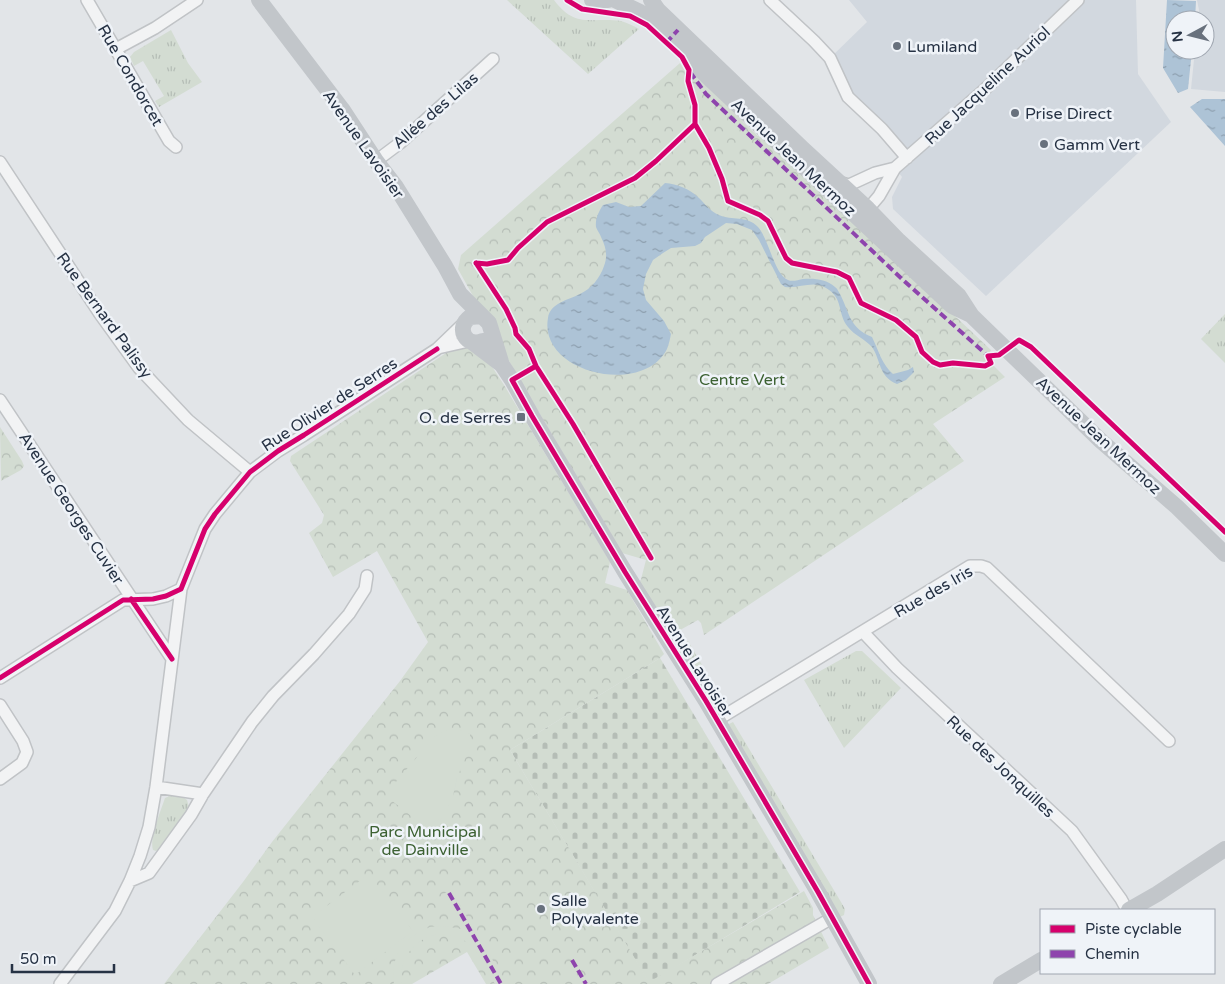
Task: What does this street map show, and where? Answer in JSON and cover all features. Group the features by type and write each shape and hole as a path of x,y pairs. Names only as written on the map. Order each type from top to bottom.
{"main road":[{"name":"Avenue Lavoisier","path":"258,0 342,109 376,161 396,187 460,294 486,323 502,365 625,572 717,720 869,984"},
{"path":"592,0 608,0"},
{"name":"Avenue Jean Mermoz","path":"615,0 650,19 712,81 819,179 952,306 972,316"},
{"name":"Avenue Jean Mermoz","path":"651,0 658,10 696,47 959,296 972,316 1101,441 1177,507 1225,554"},
{"name":"Avenue Lavoisier","path":"460,294 464,323 463,334 502,365"},
{"path":"464,323 474,315 486,323 490,333 482,342 471,342"},
{"path":"1130,909 1158,894 1225,849"},
{"path":"1001,984 1040,961"}],"street":[{"name":"Rue Condorcet","path":"87,0 169,141 176,147"},
{"path":"116,49 155,28 197,0"},
{"path":"770,0 830,58 848,97 907,158"},
{"name":"Rue Jacqueline Auriol","path":"895,168 983,91 1078,0"},
{"name":"Allée des Lilas","path":"376,161 493,59"},
{"name":"Rue Bernard Palissy","path":"0,162 100,314 139,368 188,420 250,472"},
{"path":"819,179 831,183 862,212 868,209 879,196 895,168"},
{"path":"838,182 850,185 875,173 895,168"},
{"name":"Rue Olivier de Serres","path":"60,984 115,911 130,881 149,827 156,787 181,589 205,530 215,514 250,472 278,451 437,349 464,323"},
{"name":"Rue Olivier de Serres","path":"437,349 471,342"},
{"name":"Avenue Georges Cuvier","path":"0,400 131,598 153,599 166,596 181,589"},
{"name":"Rue des Iris","path":"717,720 970,566 981,566 987,568 1169,742"},
{"path":"130,881 149,873 191,815 237,743 273,696 314,654 349,614 365,589 368,576"},
{"path":"0,678 114,604 131,598 172,659"},
{"name":"Rue des Jonquilles","path":"863,632 897,668 1072,831 1127,909"},
{"path":"0,705 23,740 27,752 22,763 0,779"},
{"path":"156,787 204,794"},
{"path":"717,984 832,918"}],"shaded area":[{"path":"849,0 1136,0 1138,74 1171,122 986,296 893,209 892,197 902,177 895,168 907,158 848,97 830,58 867,22"},
{"path":"1197,0 1225,0 1225,92 1191,89 1194,60 1215,60 1215,10 1199,10"}],"green space":[{"path":"507,0 554,0 569,15 577,18 621,21 639,29 588,74"},
{"path":"171,30 188,63 202,82 159,107 155,101 164,96 143,61 134,66 130,57 134,52"},
{"name":"Centre Vert","path":"680,63 688,75 697,73 738,110 743,122 758,136 763,135 991,350 988,356 991,363 1005,377 933,424 964,461 704,635 701,623 698,620 673,634 640,583 646,560 622,553 518,377 458,269 461,255"},
{"path":"1225,314 1225,363 1201,339"},
{"name":"Parc Municipal de Dainville","path":"465,346 489,362 504,385 610,562 605,583 627,590 664,654 510,750 649,982 804,891 829,948 768,984 486,984 467,952 412,984 164,984 272,842 400,681 428,642 377,551 333,577 309,533 322,523 324,515 290,461 291,456 449,351 461,349"},
{"path":"0,427 24,466 21,470 1,481"},
{"path":"688,641 722,699 723,703 720,705 716,704 681,646 683,642"},
{"path":"856,651 862,651 901,688 844,748 804,680"},
{"path":"660,658 800,892 649,983 510,750"},
{"path":"733,722 841,902 845,909 844,915 840,917 729,727 729,724"},
{"path":"462,730 470,734 470,747 457,778 453,796 444,818 423,825 387,797 390,789 433,738 445,731"},
{"path":"172,795 183,797 187,800 189,807 160,849 156,851 153,850 152,845 156,824 165,798"},
{"path":"369,874 413,931 355,975 312,917"},
{"path":"451,890 507,984 495,984 475,950 464,940 446,934 425,938 416,944 404,962 401,973 402,984 394,984 395,961 402,947 413,936 430,927 442,926 461,929 443,894"}],"water":[{"path":"1167,0 1196,1 1196,10 1166,10"},
{"path":"1165,34 1165,60 1191,60 1188,89 1178,93 1163,68"},
{"path":"1202,99 1225,99 1225,146 1190,107"},
{"path":"665,183 679,186 692,192 719,215 754,223 762,232 775,264 783,276 790,281 816,279 831,284 841,296 855,325 872,337 883,362 889,370 893,374 913,367 914,372 906,380 897,384 891,381 883,372 872,347 850,330 842,317 838,301 832,292 816,285 785,287 781,284 752,230 737,224 726,223 705,237 701,243 695,246 671,248 653,260 646,274 643,289 646,300 664,321 671,334 667,349 655,364 637,372 616,375 595,372 575,365 559,353 549,337 549,313 556,305 580,294 598,279 606,259 603,241 596,227 598,215 603,205 616,202 629,207 641,206"}],"marked path":[{"path":"666,43 678,30"},
{"path":"690,72 706,94 903,280 988,356"},
{"path":"449,893 501,984"},
{"path":"572,960 586,984"}],"cycle path":[{"path":"567,0 582,9 630,16 647,25 682,57 689,70 688,81 695,105 695,124 709,148 722,179 728,201 760,215 768,221 786,258 792,263 837,272 849,278 861,303 896,320 916,337 922,352 933,362 940,365 953,363 985,366 991,363 988,356 999,355 1019,340 1031,347 1225,532"},
{"path":"476,263 487,264 508,260 518,248 547,222 635,178 695,124"},
{"path":"476,263 506,309 516,334 529,349 536,366 573,424 651,558"},
{"path":"0,678 123,600 153,599 166,596 181,589 205,529 250,472 278,451 437,349"},
{"path":"536,366 512,380 625,572 706,701 818,892 869,984"},
{"path":"131,599 172,659"}],"place":[{"name":"Lumiland","path":"897,46"},
{"name":"Prise Direct","path":"1015,113"},
{"name":"Gamm Vert","path":"1044,144"},
{"name":"O. de Serres","path":"521,417"},
{"name":"Salle Polyvalente","path":"541,909"}]}
